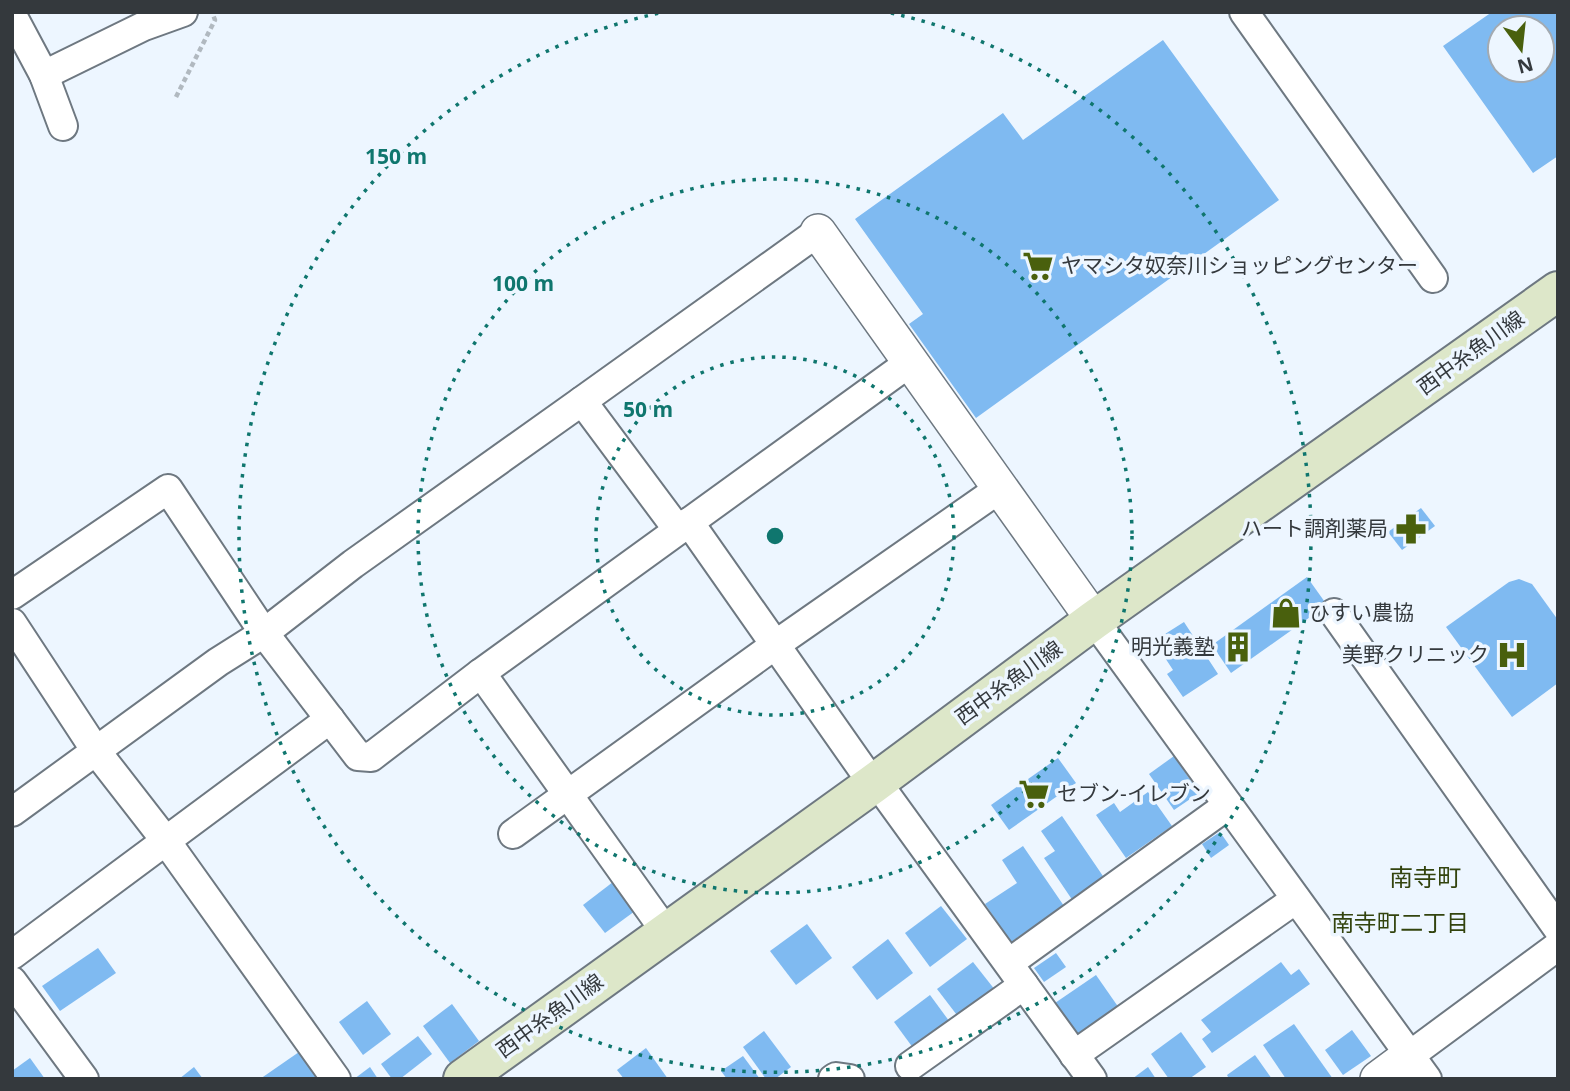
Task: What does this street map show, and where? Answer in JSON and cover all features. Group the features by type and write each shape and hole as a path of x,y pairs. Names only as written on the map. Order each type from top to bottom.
{"main road":[{"name":"西中糸魚川線","path":"463,1079 874,783 1094,620 1558,291"}],"street":[{"path":"44,75 144,26 183,12"},
{"path":"1244,12 1433,278"},
{"path":"12,15 44,75 63,126"},
{"path":"12,812 218,662 264,633 353,564 818,232 999,489 1418,1067"},
{"path":"12,595 168,489 264,633 358,755 371,757 481,673 909,363"},
{"path":"582,401 775,645 1092,1079"},
{"path":"513,834 775,645 999,489"},
{"path":"1334,614 1558,929"},
{"path":"12,623 96,751 166,841 336,1079"},
{"path":"481,673 666,932"},
{"path":"12,955 330,719"},
{"path":"910,1066 1016,974 1228,805"},
{"path":"1074,1055 1296,898"},
{"path":"1378,1079 1418,1067 1558,946"},
{"path":"12,981 83,1079"},
{"path":"833,1079 850,1079"}],"path":[{"path":"176,97 215,20 212,12"}],"building":[{"path":"1492,12 1558,12 1558,156 1533,173 1443,46 1486,16 1486,84 1556,84 1556,14 1489,14"},
{"name":"ヤマシタ奴奈川ショッピングセンター","path":"1163,40 1279,200 976,418 909,324 923,314 855,219 1003,113 1023,140"},
{"name":"ハート調剤薬局","path":"1421,508 1435,526 1402,550 1388,532"},
{"name":"ひすい農協","path":"1307,577 1327,605 1231,673 1212,645"},
{"name":"美野クリニック","path":"1519,579 1532,584 1558,620 1558,683 1512,717 1446,627 1509,582"},
{"path":"1184,622 1218,674 1183,697 1167,674 1173,670 1154,641"},
{"path":"1174,756 1199,793 1174,810 1149,774"},
{"name":"セブン-イレブン","path":"1058,758 1076,783 1009,830 991,805"},
{"path":"1148,792 1172,826 1126,858 1096,815 1114,803 1120,812"},
{"path":"1062,816 1105,879 1073,901 1044,858 1055,851 1041,831"},
{"path":"1220,832 1229,845 1211,858 1202,844"},
{"path":"1023,846 1064,906 1011,942 985,904 1017,883 1002,860"},
{"path":"613,882 635,911 605,933 583,905"},
{"path":"941,906 967,939 930,967 905,933"},
{"path":"807,924 832,958 796,985 770,951"},
{"path":"888,939 913,973 877,1000 852,967"},
{"path":"98,948 116,973 60,1011 42,986"},
{"path":"1056,953 1066,967 1044,982 1034,968"},
{"path":"973,962 999,995 963,1023 937,989"},
{"path":"1281,962 1291,975 1299,969 1310,984 1212,1053 1202,1039 1211,1032 1201,1020"},
{"path":"1096,975 1119,1008 1078,1036 1055,1003"},
{"path":"930,995 955,1029 919,1056 894,1022"},
{"path":"367,1001 391,1034 363,1055 339,1022"},
{"path":"452,1004 479,1041 450,1063 423,1026"},
{"path":"1294,1024 1333,1079 1286,1079 1263,1045"},
{"path":"1352,1030 1371,1056 1343,1075 1325,1050"},
{"path":"764,1031 791,1067 775,1079 766,1079 743,1047"},
{"path":"1181,1032 1206,1067 1189,1079 1169,1079 1151,1054"},
{"path":"418,1036 432,1054 400,1079 392,1079 381,1064"},
{"path":"646,1048 668,1079 624,1079 617,1070"},
{"path":"299,1052 317,1079 260,1079"},
{"path":"1255,1055 1272,1079 1229,1079 1227,1075"},
{"path":"743,1056 760,1079 727,1079 721,1071"},
{"path":"30,1058 45,1079 12,1079 12,1071"},
{"path":"194,1067 203,1079 179,1079"},
{"path":"370,1067 378,1079 354,1079"},
{"path":"1148,1067 1156,1079 1132,1079"}],"place":[{"name":"ヤマシタ奴奈川ショッピングセンター","path":"1038,266"},
{"name":"ハート調剤薬局","path":"1411,529"},
{"name":"ひすい農協","path":"1286,613"},
{"name":"明光義塾","path":"1238,647"},
{"name":"美野クリニック","path":"1512,655"},
{"name":"セブン-イレブン","path":"1034,794"}],"district":[{"name":"南寺町","path":"1425,878"},
{"name":"南寺町二丁目","path":"1400,923"}]}
